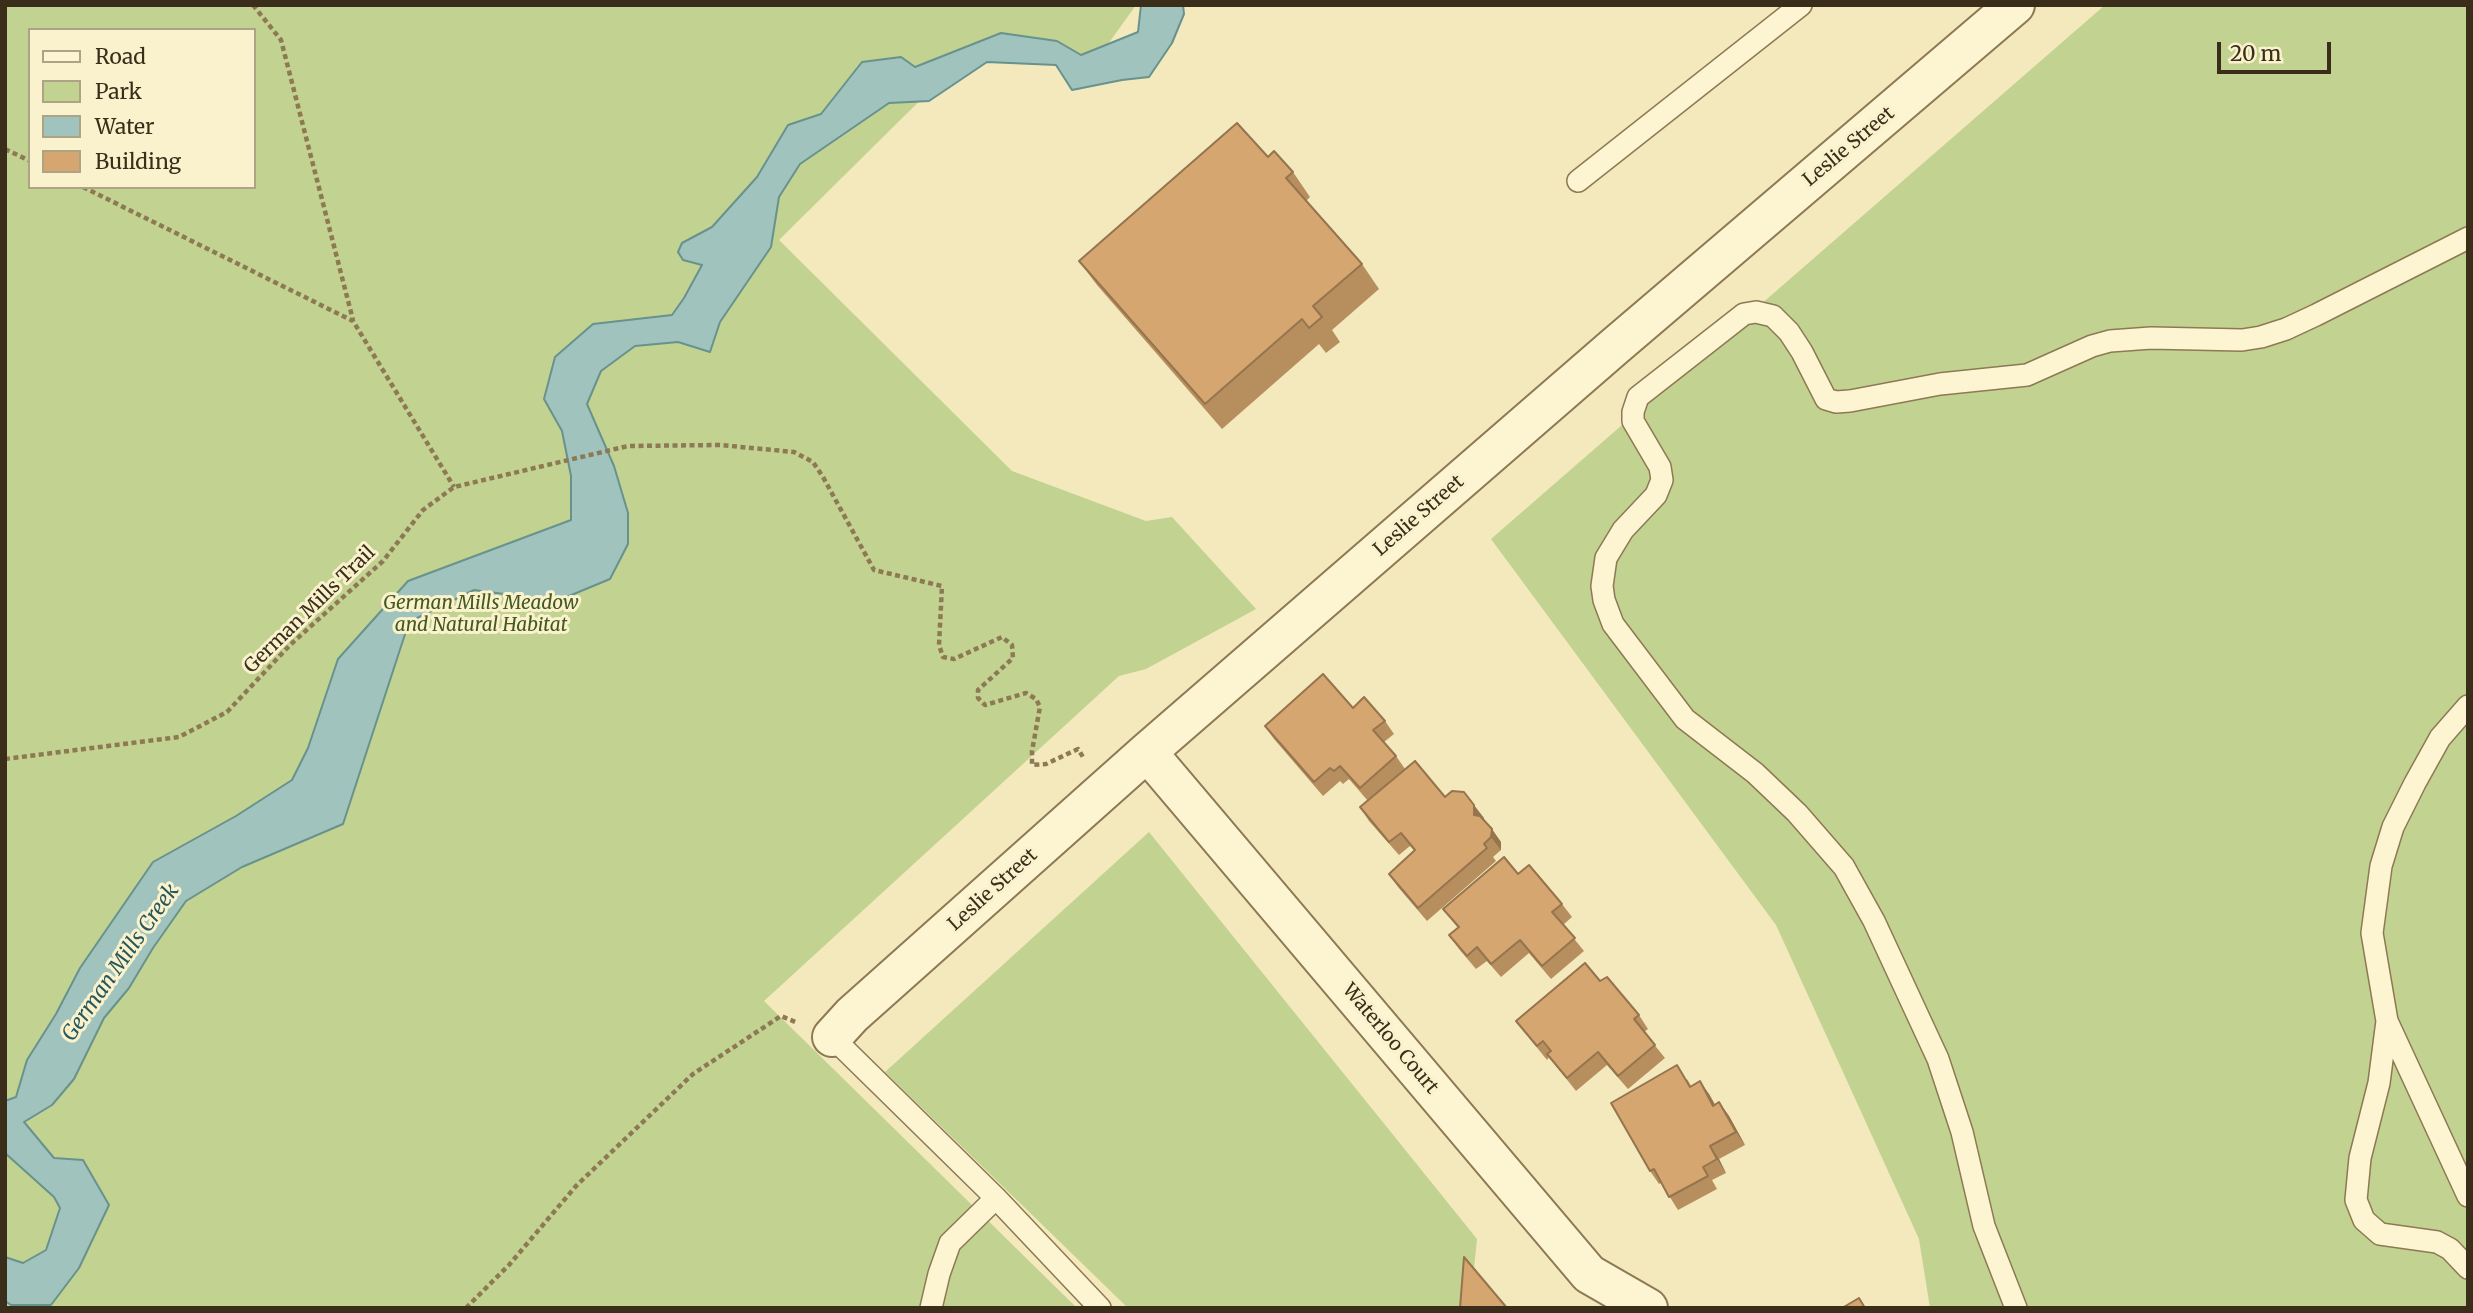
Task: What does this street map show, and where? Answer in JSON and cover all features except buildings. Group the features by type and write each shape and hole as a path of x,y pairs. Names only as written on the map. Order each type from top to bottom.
{"street":[{"name":"Leslie Street","path":"832,1037 852,1015 1147,752 1614,347 2015,5"},
{"name":"Waterloo Court","path":"1147,752 1590,1275 1648,1308"}],"lane":[{"path":"1578,181 1801,5"},
{"path":"2016,1308 1984,1226 1962,1132 1938,1059 1874,920 1844,867 1806,822 1755,773 1685,719 1614,624 1604,600 1602,574 1606,558 1623,530 1656,495 1662,480 1660,467 1633,421 1638,397 1744,314 1756,312 1773,316 1789,332 1826,398 1836,402 1850,401 1940,384 2027,374 2110,341 2151,338 2242,340 2262,337 2287,330 2468,238"},
{"path":"2468,706 2440,738 2393,827 2381,866 2372,933 2387,1021 2468,1196"},
{"path":"2387,1021 2379,1083 2360,1158 2356,1200 2364,1220 2380,1234 2437,1242 2449,1249 2468,1268"},
{"path":"832,1037 996,1198 1100,1308"},
{"path":"931,1308 950,1243 996,1198"}],"path":[{"path":"253,5 281,40 353,321 454,487"},
{"path":"5,149 28,160"},
{"path":"87,189 353,321"},
{"name":"German Mills Trail","path":"5,759 179,737 227,712 290,645 383,561 423,510 454,487 628,446 720,445 794,452 813,462 874,570 942,586 939,645 943,657 954,659 1002,638 1012,645 1013,658 978,690 978,698 985,705 1026,693 1036,699 1040,707 1032,765 1046,764 1079,749 1089,767 1097,797"},
{"path":"466,1308 509,1265 576,1186 693,1074 781,1016 832,1037"}],"green space":[{"name":"German Mills Meadow and Natural Habitat","path":"5,5 1136,5 1096,61 975,46 779,240 1012,471 1146,521 1172,517 1256,609 1146,669 1119,676 764,1001 1077,1308 5,1308"},
{"path":"2105,5 2468,5 2468,1308 1930,1308 1919,1239 1776,925 1491,539"},
{"path":"1149,832 1477,1239 1470,1308 1128,1308 885,1072"}],"water":[{"name":"German Mills Creek","path":"1141,5 1183,5 1184,14 1172,43 1149,77 1072,90 1056,65 987,62 929,101 889,103 800,164 779,197 771,247 720,322 710,352 678,342 635,346 601,371 587,404 614,466 628,513 628,544 610,579 557,601 474,590 409,622 343,824 242,867 186,901 129,988 104,1018 74,1079 52,1105 24,1122 54,1158 83,1160 109,1205 79,1268 51,1305 11,1305 5,1301 5,1257 23,1263 46,1250 60,1208 54,1197 5,1153 5,1101 16,1097 27,1060 56,1014 80,968 153,862 236,816 292,780 308,748 338,659 408,581 571,520 571,476 562,431 544,399 555,357 593,324 672,315 702,265 683,260 678,252 682,243 712,227 757,177 788,125 821,114 862,62 901,57 915,67 1001,33 1057,41 1081,55 1138,32"}]}
